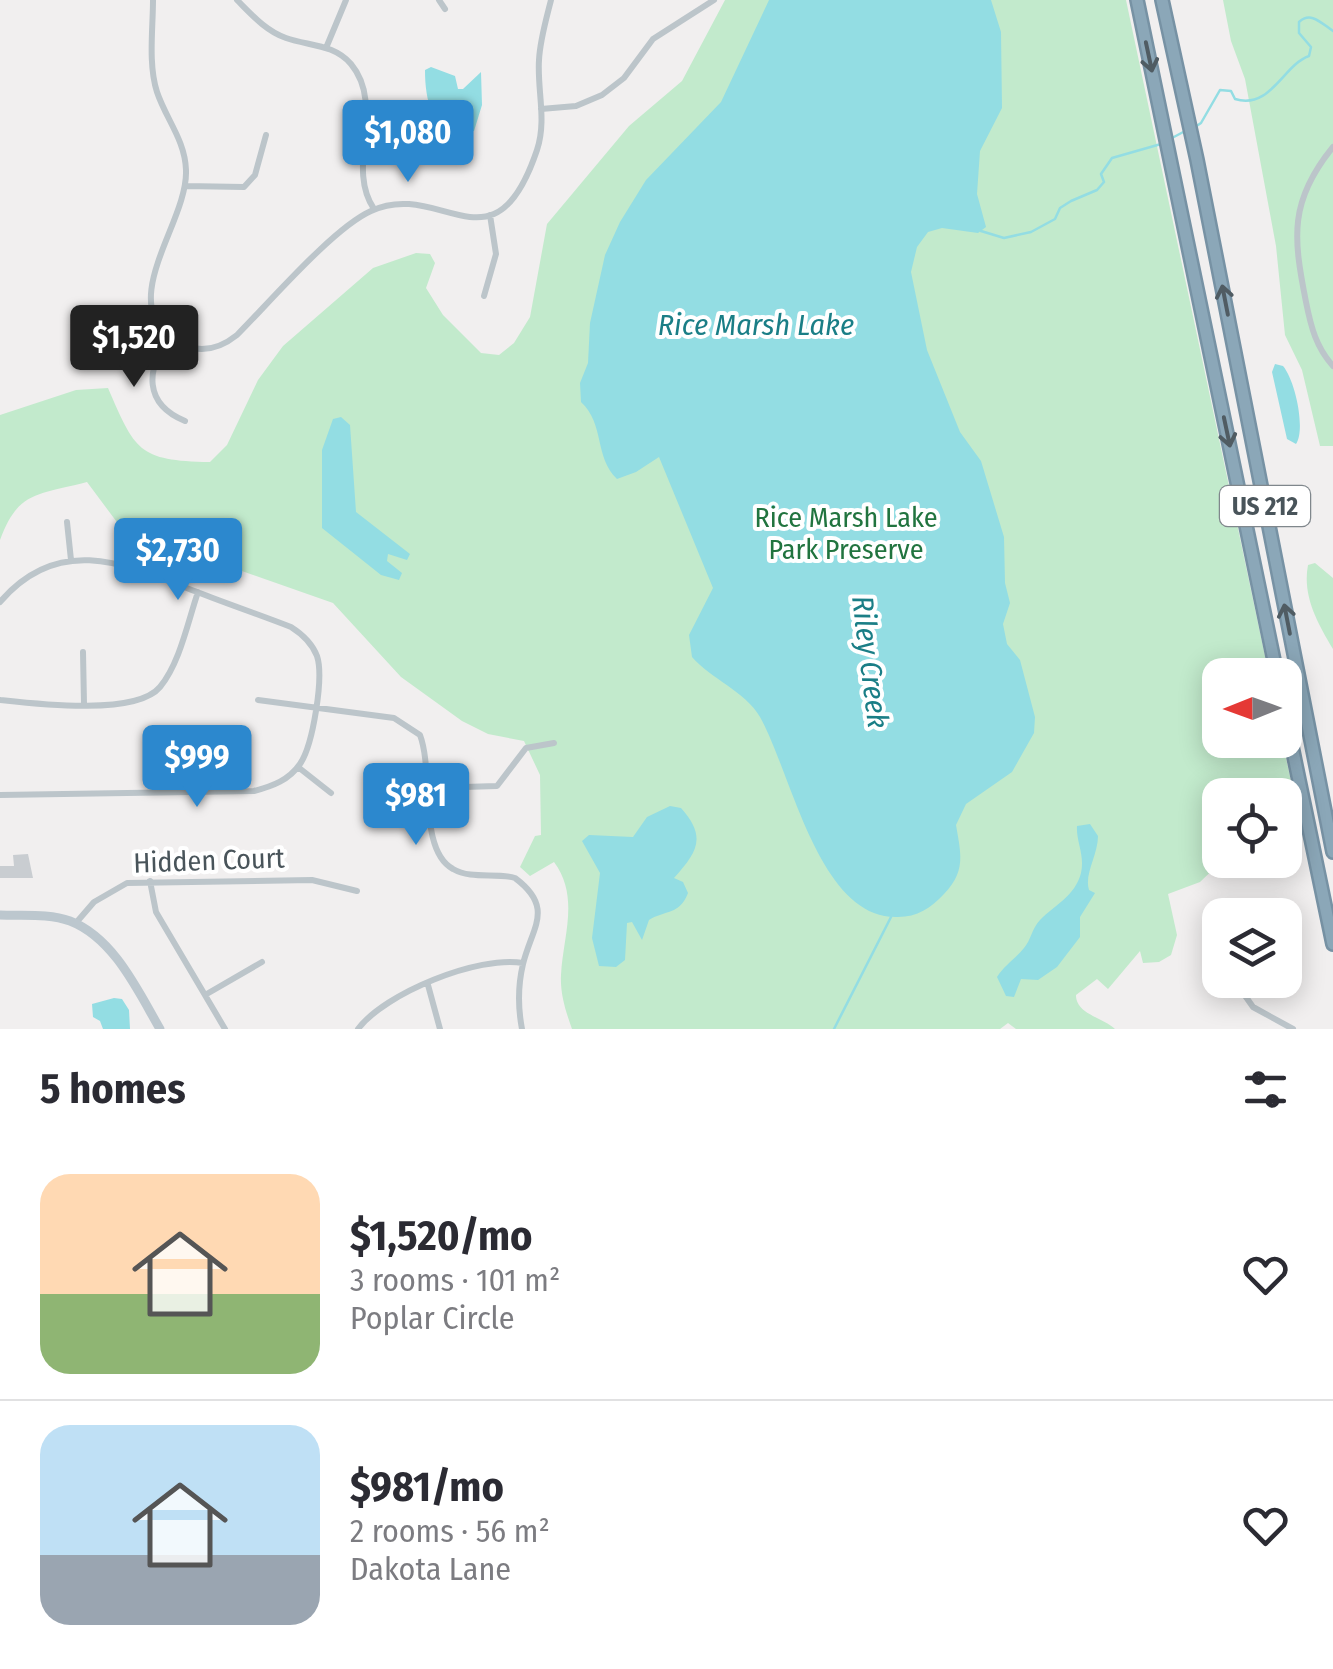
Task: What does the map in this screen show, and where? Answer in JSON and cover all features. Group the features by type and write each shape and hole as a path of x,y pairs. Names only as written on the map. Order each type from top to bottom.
{"highway":[{"name":"US 212","path":"1137,0 1273,658"},
{"name":"US 212","path":"1162,0 1333,852"},
{"path":"1294,758 1333,944"}],"street":[{"path":"154,0 154,82 179,138 185,186 182,204 152,280 152,310 158,325 170,338 199,349 229,341 346,227 374,209 401,203 428,206 458,218 490,215 508,203 522,184 538,147 542,109 539,58 551,0"},
{"path":"236,0 274,33 326,48 351,64 362,85 366,108 364,174 374,209"},
{"path":"326,48 346,0"},
{"path":"439,0 445,8"},
{"path":"542,109 576,106 602,95 624,78 662,31 714,0"},
{"path":"185,186 244,186 255,175 266,135"},
{"path":"1333,147 1305,189 1295,234 1314,336 1333,366"},
{"path":"484,296 496,254 490,215"},
{"path":"170,338 151,369 152,391 163,409 185,420"},
{"path":"67,522 71,560"},
{"path":"0,602 35,572 71,560 108,560 301,634 316,656 319,670 309,746 298,767 272,786 254,791 0,795"},
{"path":"0,700 84,704 132,702 152,695 170,671 198,592"},
{"path":"83,652 84,704"},
{"path":"152,695 158,703"},
{"path":"258,700 394,718 420,736 428,754 431,836 444,862 461,872 513,877 538,904 539,920 519,992 522,1029"},
{"path":"430,788 497,786 526,748 554,743"},
{"path":"298,767 331,793"},
{"name":"Hidden Court","path":"76,924 94,902 111,890 150,881 312,880 357,891"},
{"path":"150,881 156,912 225,1029"},
{"path":"0,914 76,924 107,948 160,1029"},
{"path":"205,996 262,962"},
{"path":"358,1029 371,1012 428,984 486,962 524,963"},
{"path":"428,984 440,1029"},
{"path":"1247,998 1253,1007 1293,1029"}],"green space":[{"name":"Rice Marsh Lake Park Preserve","path":"725,0 1126,0 1265,658 1202,658 1202,758 1286,758 1290,778 1202,778 1204,878 1168,894 1177,935 1171,955 1159,962 1143,963 1140,951 1108,989 1097,979 1076,995 1080,1007 1115,1029 1016,1029 1008,1023 1000,1029 572,1029 561,982 568,917 562,875 554,862 530,876 520,867 535,836 541,835 540,775 524,741 488,734 462,721 401,677 333,603 122,529 87,482 42,493 22,504 0,540 0,415 76,390 108,388 125,426 142,448 167,459 210,462 227,445 258,380 283,346 373,268 416,253 430,254 435,263 426,288 443,315 481,353 499,355 514,343 530,317 547,224 629,126 682,81"},
{"path":"1223,0 1333,0 1333,446 1320,446 1302,370 1285,335 1276,246 1245,79 1231,41"},
{"path":"1315,563 1333,578 1333,649 1309,599 1308,565"}],"water":[{"name":"Rice Marsh Lake","path":"769,0 991,0 1001,32 1002,108 980,151 977,194 986,227 978,233 942,228 928,232 917,247 911,272 927,350 960,432 981,461 1004,537 1005,583 1010,603 1003,624 1007,644 1020,660 1035,717 1034,733 1012,772 966,804 956,825 960,862 951,886 929,907 905,917 871,912 848,895 811,840 760,717 746,700 692,657 689,635 713,588 659,457 617,479 605,461 594,420 581,402 580,383 588,363 590,323 605,255 620,222 646,180 721,102"},
{"path":"431,67 455,76 458,89 481,72 482,105 474,131 449,130 434,117 425,83 425,70"},
{"path":"1275,364 1283,366 1295,393 1300,427 1296,444 1287,439 1272,372"},
{"path":"341,417 350,425 356,512 410,554 407,560 388,554 387,561 402,573 399,580 381,575 322,528 322,450 333,419"},
{"path":"670,806 681,808 696,837 693,853 674,878 683,882 688,893 685,900 676,909 649,920 642,940 632,922 627,923 625,960 616,967 599,966 592,938 600,873 582,841 589,835 633,837 647,817"},
{"path":"1090,824 1098,836 1088,884 1095,893 1080,917 1080,937 1057,967 1038,980 1021,979 1014,997 1006,996 997,977 1024,948 1040,920 1074,888 1082,866 1077,826"},
{"path":"122,999 129,1010 130,1029 103,1029 93,1017 92,1004"}],"building":[{"path":"28,854 33,878 0,878 0,866 14,866 13,855"}],"waterway":[{"name":"Riley Creek","path":"1195,127 1220,90 1231,91 1235,99 1258,98 1309,56 1311,47 1299,33 1299,22 1303,19 1316,19 1333,31"},
{"name":"Riley Creek","path":"1172,138 1187,130"},
{"name":"Riley Creek","path":"981,231 1004,238 1031,232 1055,219 1060,208 1097,190 1104,182 1101,174 1112,158 1161,144"},
{"name":"Riley Creek","path":"834,1029 891,917"}]}
